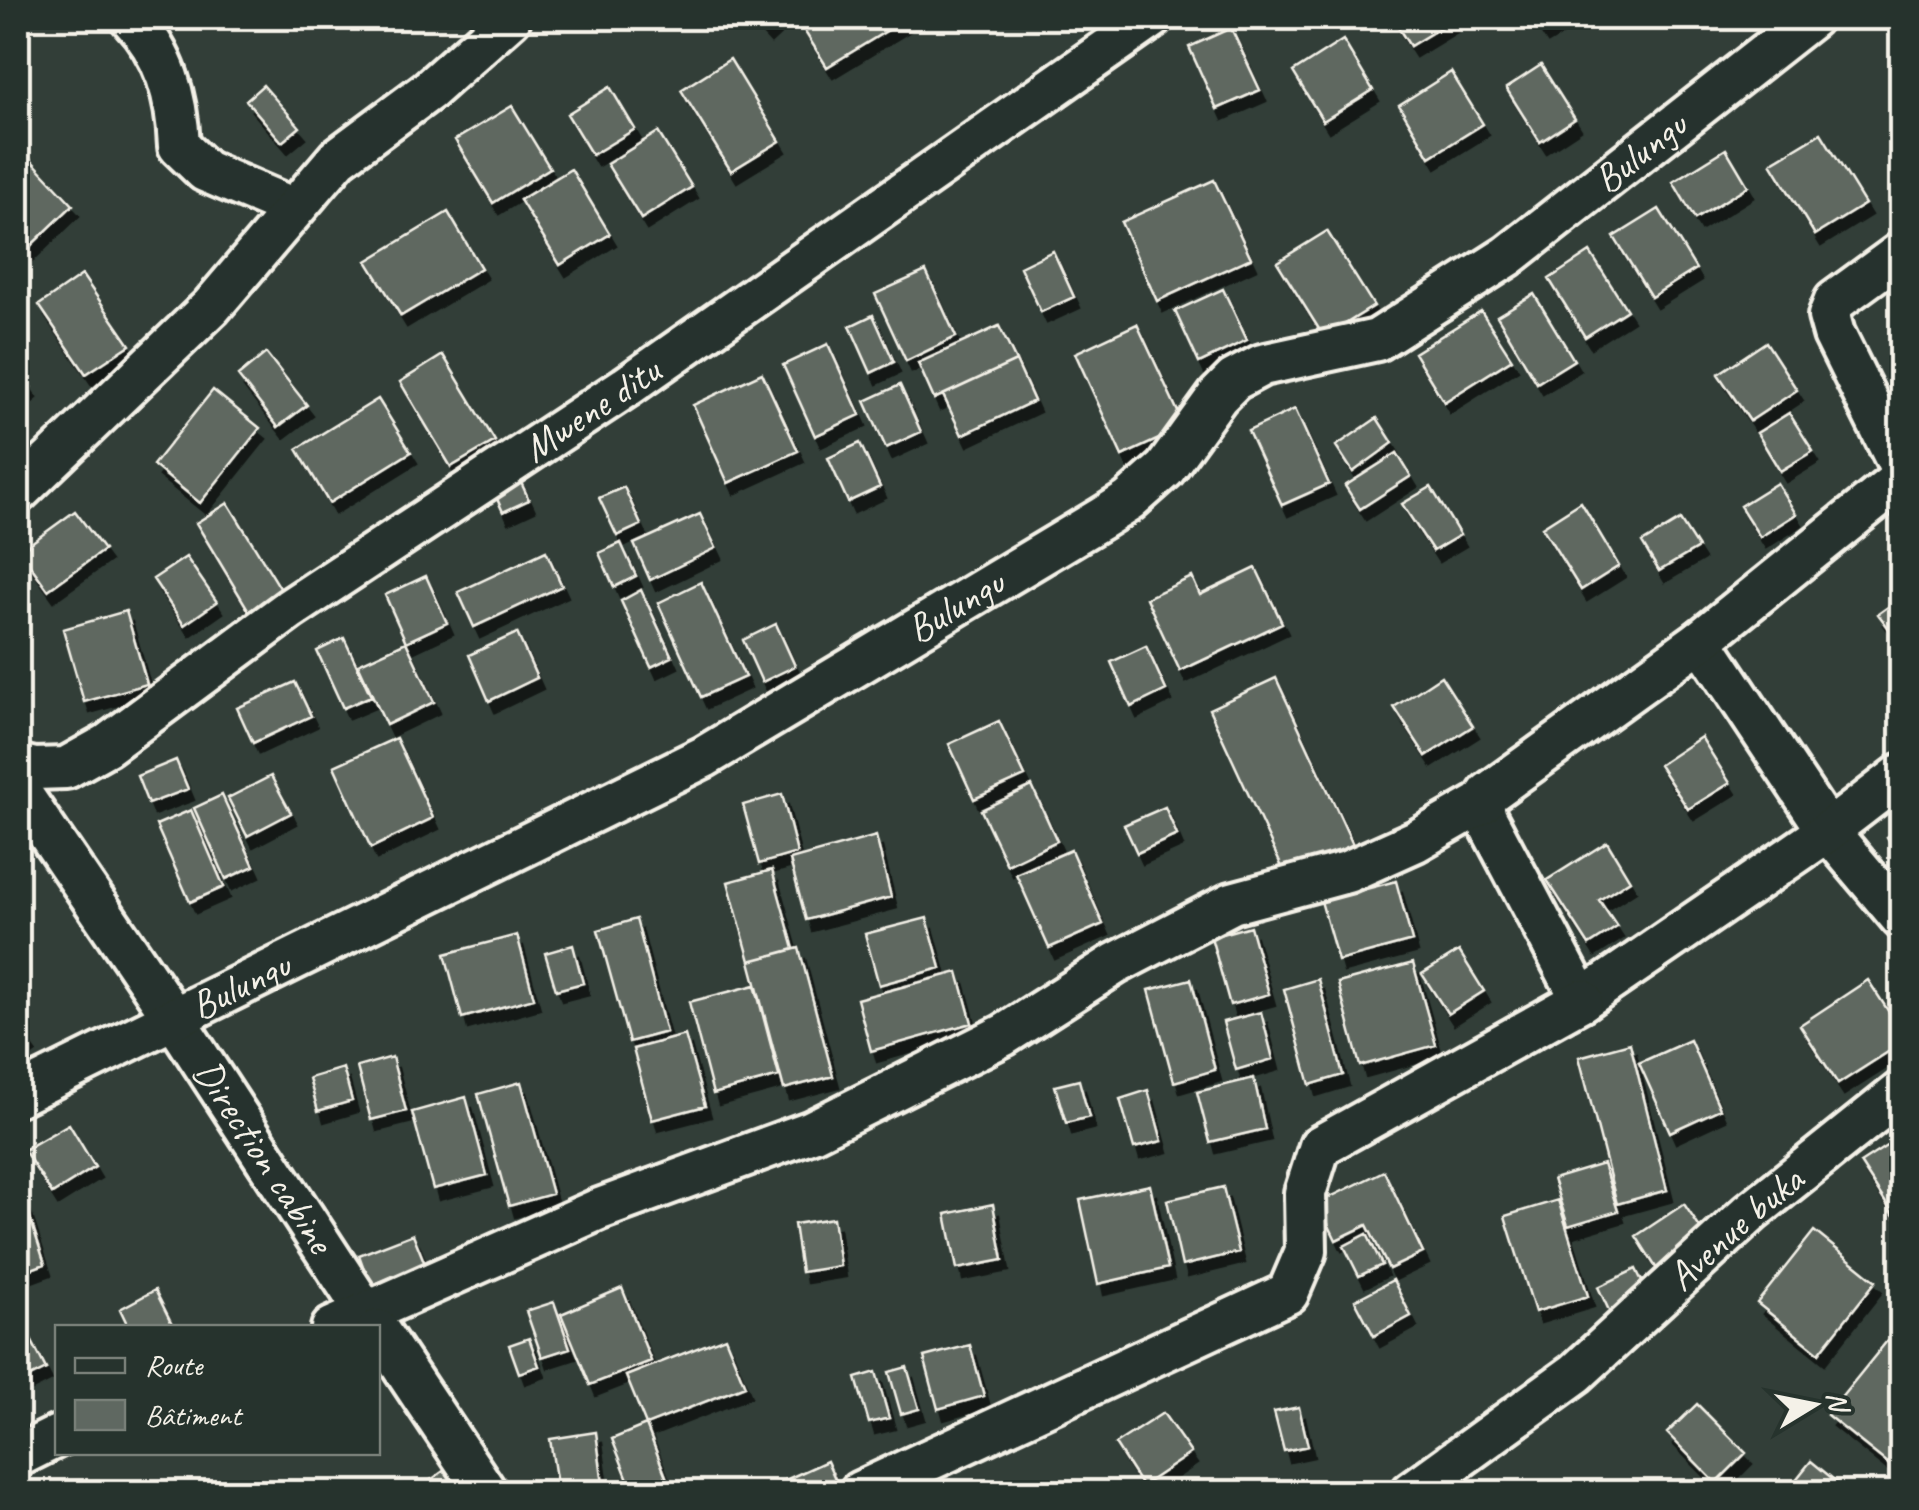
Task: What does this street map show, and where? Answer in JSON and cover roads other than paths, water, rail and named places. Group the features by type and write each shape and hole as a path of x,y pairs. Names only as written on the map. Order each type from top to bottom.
{"street":[{"path":"131,18 163,63 178,112 179,146 205,171 292,208"},
{"path":"18,492 211,307 338,158 428,91 510,18"},
{"name":"Mwene ditu","path":"18,765 66,768 107,744 290,608 626,387 1152,18"},
{"name":"Bulungu","path":"18,1095 704,756 1102,518 1130,501 1165,470 1234,380 1262,364 1377,340 1392,331 1508,256 1812,18"},
{"path":"363,1325 597,1210 812,1131 1004,1036 1115,964 1232,903 1347,872 1386,856 1482,803 1489,793 1701,640 1900,480 1899,465 1834,334 1829,316 1835,300 1902,252"},
{"path":"1701,640 1828,831 1902,920"},
{"path":"860,1492 1288,1292 1306,1252 1305,1192 1320,1146 1582,1000 1828,831 1902,774"},
{"name":"Direction cabine","path":"18,789 173,1016 363,1325"},
{"path":"1482,803 1486,818 1582,1000"},
{"name":"Avenue buka","path":"1412,1492 1576,1373 1751,1212 1902,1091"},
{"name":"Direction cabine","path":"380,1348 486,1492"},
{"path":"18,1456 55,1438"}]}
